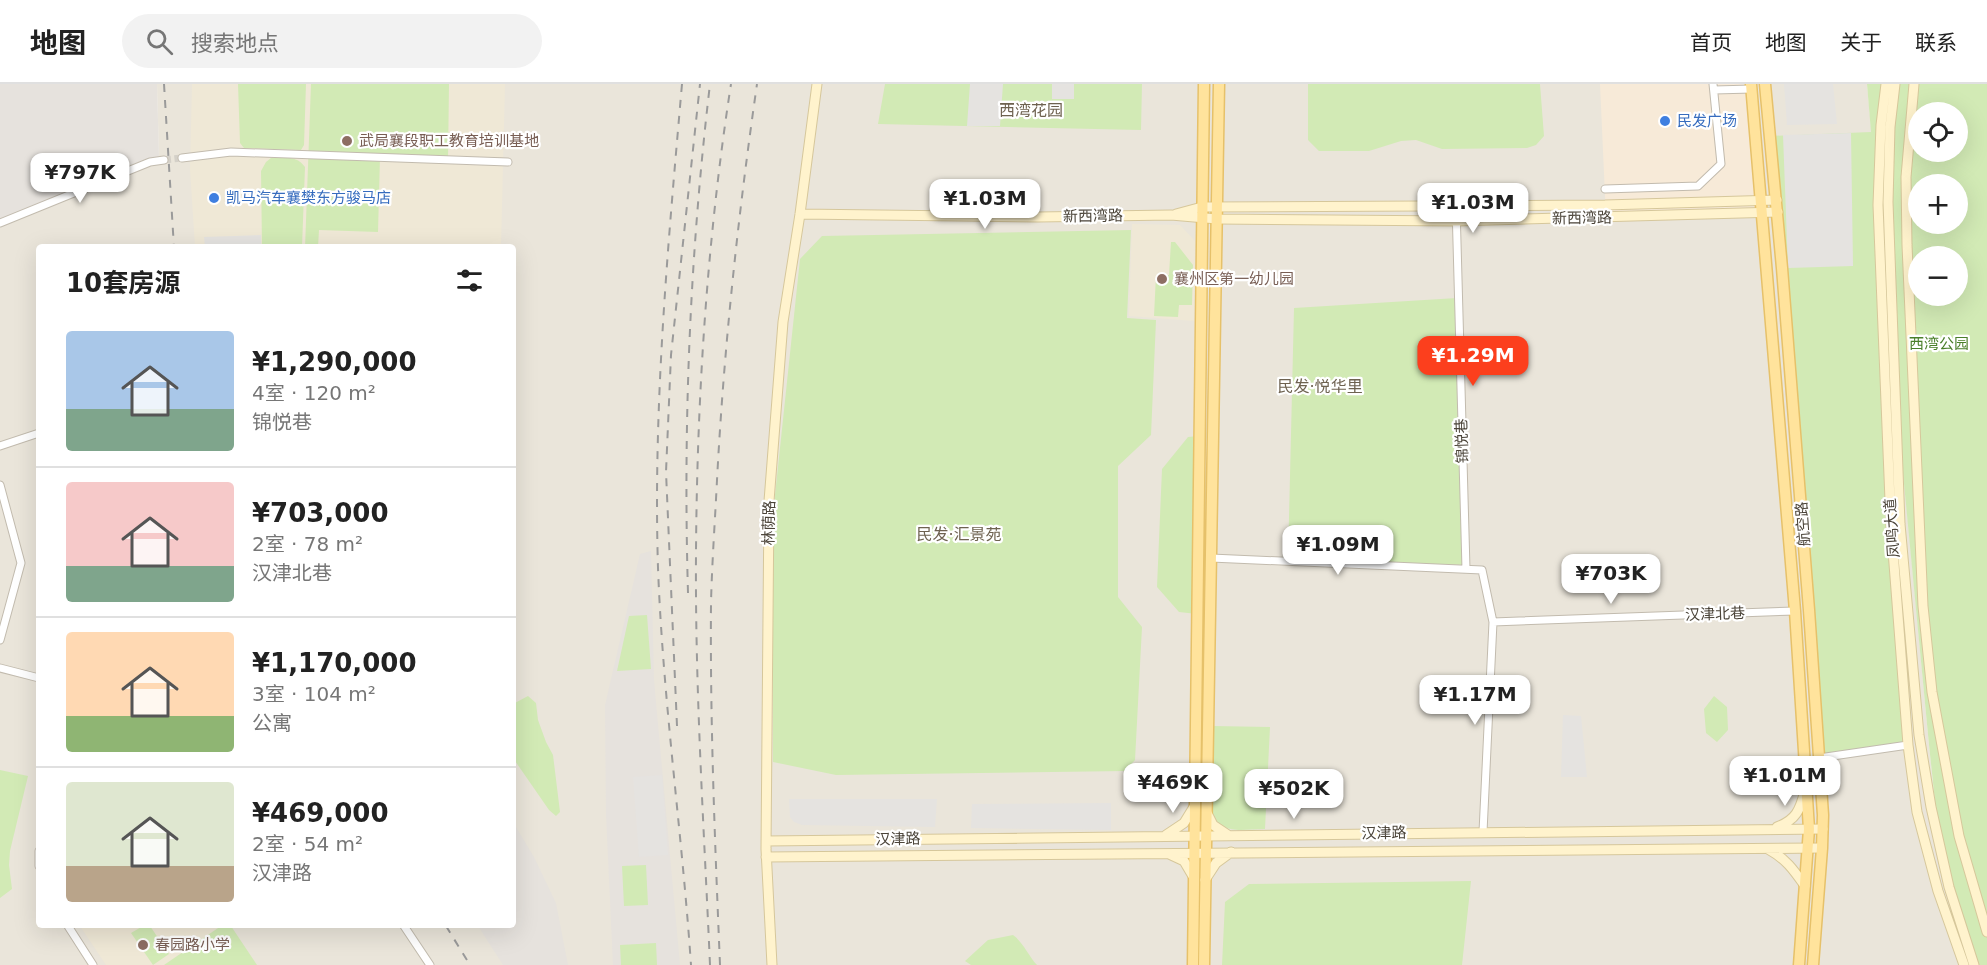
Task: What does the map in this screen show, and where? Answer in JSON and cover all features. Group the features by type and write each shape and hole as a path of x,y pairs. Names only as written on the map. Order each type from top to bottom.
{"main road":[{"path":"1204,84 1194,835 1205,880 1204,965"},
{"path":"1193,965 1194,878 1206,835 1220,84"},
{"name":"航空路","path":"1765,84 1777,200 1809,610 1823,829 1813,965"},
{"name":"航空路","path":"1751,87 1795,611 1809,829 1799,965"}],"street":[{"name":"林荫路","path":"772,965 766,857 768,501 783,322 817,84"},
{"name":"凤鸣大道","path":"1886,84 1881,125 1878,205 1891,525 1908,745 1917,812 1938,891 1964,965"},
{"name":"凤鸣大道","path":"1895,84 1890,126 1888,202 1900,524 1917,723 1931,807 1949,887 1974,965"},
{"path":"1914,84 1906,177 1906,222 1923,606 1932,692 1953,806 1959,836 1987,932"},
{"path":"1605,189 1698,186 1720,164 1714,87 1751,87"},
{"path":"182,158 231,152 508,162"},
{"path":"0,223 150,162 164,160"},
{"name":"新西湾路","path":"1170,215 1202,207 1605,205 1777,200"},
{"name":"锦悦巷","path":"1456,206 1466,569"},
{"name":"新西湾路","path":"800,214 1038,217 1170,215 1202,219 1456,221 1778,212"},
{"path":"0,446 36,434"},
{"path":"0,485 21,563 0,640"},
{"path":"1211,558 1482,570 1493,622 1483,832"},
{"name":"汉津北巷","path":"1493,622 1795,611"},
{"path":"0,668 36,677"},
{"path":"1819,758 1908,745"},
{"path":"1769,830 1790,822 1800,811 1806,789"},
{"path":"1164,835 1184,822 1195,805"},
{"path":"1206,812 1213,825 1228,835"},
{"name":"汉津路","path":"766,841 1823,829"},
{"path":"1766,848 1782,857 1805,886"},
{"name":"汉津路","path":"766,857 1822,848"},
{"path":"1205,880 1216,863 1231,852"},
{"path":"1167,853 1184,861 1194,878"},
{"path":"69,928 93,965"},
{"path":"405,928 430,965"}],"shaded area":[{"path":"0,84 157,84 159,157 0,222"},
{"path":"157,84 1867,84 1936,811 1961,965 0,965 0,222 159,157"},
{"name":"武局襄段职工教育培训基地","path":"192,84 505,84 501,244 195,244 190,169"},
{"path":"970,84 1003,84 1000,126 967,126"},
{"path":"1052,84 1074,84 1074,99 1052,99"},
{"path":"1600,84 1751,84 1761,212 1606,218"},
{"path":"1784,84 1833,84 1837,124 1787,125"},
{"path":"1851,133 1853,266 1788,268 1783,135"},
{"name":"襄州区第一幼儿园","path":"1132,224 1180,225 1195,241 1194,321 1129,316"},
{"path":"261,235 261,244 205,244 204,237"},
{"path":"651,551 654,680 680,965 613,965 606,815 605,705 640,554"},
{"path":"1563,715 1581,716 1587,777 1561,777"},
{"path":"662,775 668,855 639,857 633,777"},
{"path":"789,799 937,799 935,827 802,825 794,822 790,817"},
{"path":"1111,803 1111,830 971,828 972,804"},
{"path":"516,827 534,857 556,903 568,965 503,965 479,928 516,928"},
{"name":"春园路小学","path":"81,928 218,928 164,965 106,965"}],"green space":[{"path":"238,84 306,84 304,145 301,150 244,148 240,143"},
{"path":"311,84 449,84 448,160 380,157 378,232 319,230 318,244 305,244"},
{"path":"885,84 1142,84 1141,130 878,124"},
{"path":"1308,84 1540,84 1544,136 1536,145 1527,148 1442,149 1416,140 1401,141 1369,151 1319,151 1308,140"},
{"name":"西湾公园","path":"1867,84 1987,84 1987,965 1961,965 1936,811 1879,222 1891,525 1908,745 1819,758 1770,136 1871,132"},
{"path":"271,158 294,159 305,167 302,244 262,244 261,171"},
{"path":"1131,230 1127,318 1156,320 1151,435 1118,466 1118,597 1142,627 1135,760 1125,771 836,775 773,762 773,514 800,259 822,236"},
{"path":"1171,242 1175,242 1193,265 1192,305 1179,305 1178,317 1154,316 1156,275 1169,275"},
{"path":"1457,298 1463,565 1288,560 1294,308"},
{"path":"1199,436 1197,614 1179,612 1157,587 1162,469 1188,437"},
{"path":"647,615 651,669 617,671 629,616"},
{"path":"528,696 536,703 538,720 553,755 560,812 556,816 549,810 516,762 516,702"},
{"path":"1714,696 1727,707 1728,730 1717,742 1706,733 1704,709"},
{"path":"1213,726 1270,727 1265,829 1233,830 1221,825 1210,812"},
{"path":"0,770 28,776 10,851 12,889 0,898"},
{"path":"646,865 648,905 624,906 622,866"},
{"path":"1471,881 1462,965 1222,965 1225,902 1249,884"},
{"path":"140,928 151,928 169,954 153,965 131,933"},
{"path":"218,928 232,928 257,965 164,965"},
{"path":"1013,935 1037,965 971,965 965,961 988,940"},
{"path":"656,943 657,965 621,965 620,945"}],"tunnel":[{"path":"164,160 182,158"}],"railway":[{"path":"164,84 174,244"},
{"path":"682,84 663,326 657,507 660,618 691,965"},
{"path":"677,726 666,472 671,355 700,84"},
{"path":"688,593 687,402 697,211 710,84"},
{"path":"710,965 697,656 697,494 705,318 716,201 731,84"},
{"path":"720,965 712,738 712,572 728,331 757,84"},
{"path":"447,928 470,965"}],"place":[{"name":"民发广场","path":"1665,121"},
{"name":"武局襄段职工教育培训基地","path":"347,141"},
{"name":"凯马汽车襄樊东方骏马店","path":"214,198"},
{"name":"襄州区第一幼儿园","path":"1162,279"},
{"name":"春园路小学","path":"143,945"}],"district":[{"name":"西湾花园","path":"1031,110"},
{"name":"民发·悦华里","path":"1320,386"},
{"name":"民发·汇景苑","path":"959,534"}]}
